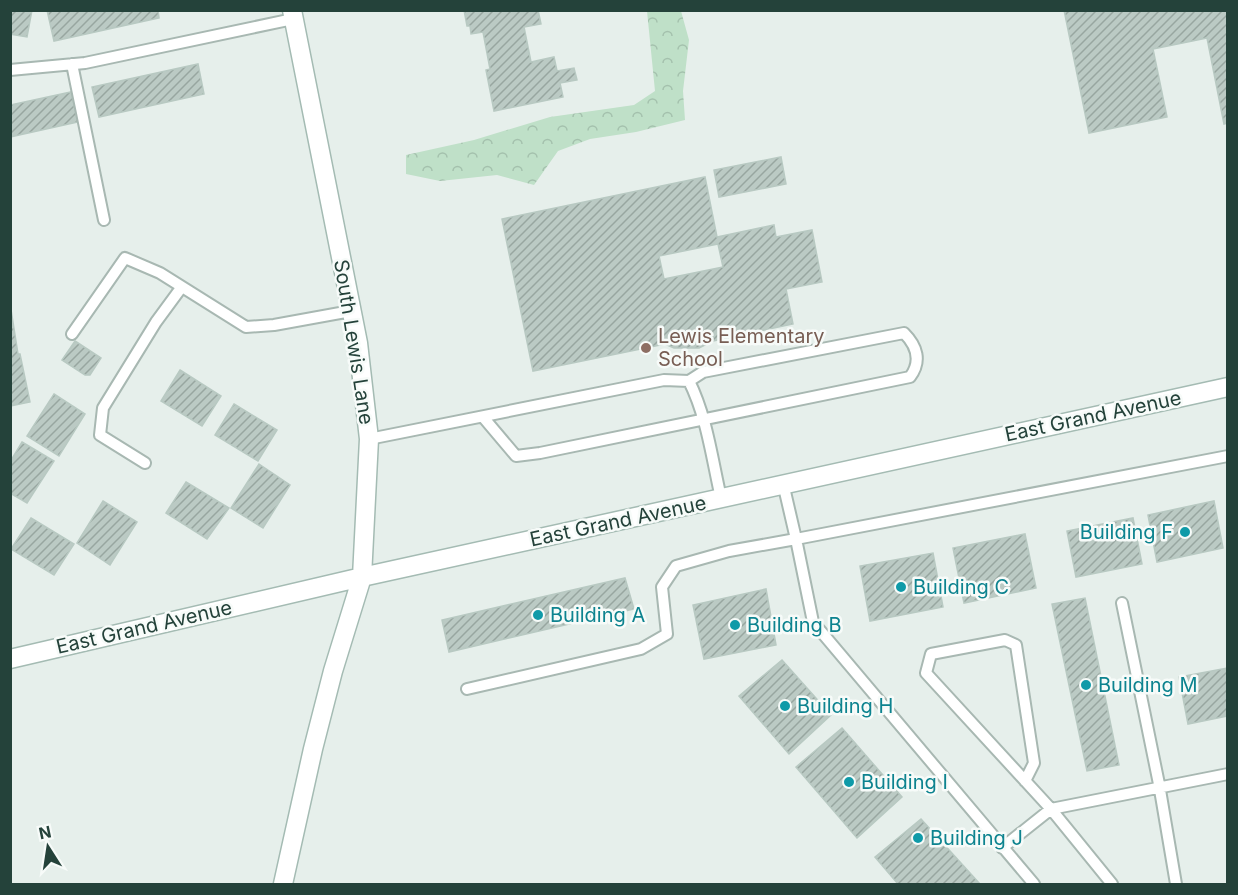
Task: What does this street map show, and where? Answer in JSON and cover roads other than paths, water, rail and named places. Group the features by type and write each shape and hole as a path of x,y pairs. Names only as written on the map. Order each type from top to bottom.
{"street":[{"name":"South Lewis Lane","path":"283,885 333,671 362,577 369,439 358,343 293,15"},
{"name":"East Grand Avenue","path":"10,659 362,577 1227,387"}],"lane":[{"path":"10,70 72,64 293,15"},
{"path":"72,64 104,220"},
{"path":"72,334 125,258 160,273 246,327 274,325 351,311"},
{"path":"146,463 100,435 104,408 156,322 181,288"},
{"path":"369,439 663,380 689,381 703,372 904,333 914,343 917,357 910,377 540,453 516,456 483,417"},
{"path":"689,381 703,420 722,498"},
{"path":"467,689 641,649 667,634 662,587 676,566 729,551 1227,456"},
{"path":"783,483 813,622 1034,885"},
{"path":"1122,603 1176,885"},
{"path":"1025,781 1034,763 1016,645 1005,640 931,654 926,673 1025,781 1051,809 1112,885"},
{"path":"1002,848 1051,809 1227,774"}],"place":[{"name":"Lewis Elementary School","path":"646,348"},
{"name":"Building F","path":"1185,532"},
{"name":"Building C","path":"901,587"},
{"name":"Building A","path":"538,615"},
{"name":"Building B","path":"735,625"},
{"name":"Building M","path":"1086,685"},
{"name":"Building H","path":"785,706"},
{"name":"Building I","path":"849,782"},
{"name":"Building J","path":"918,838"}]}
